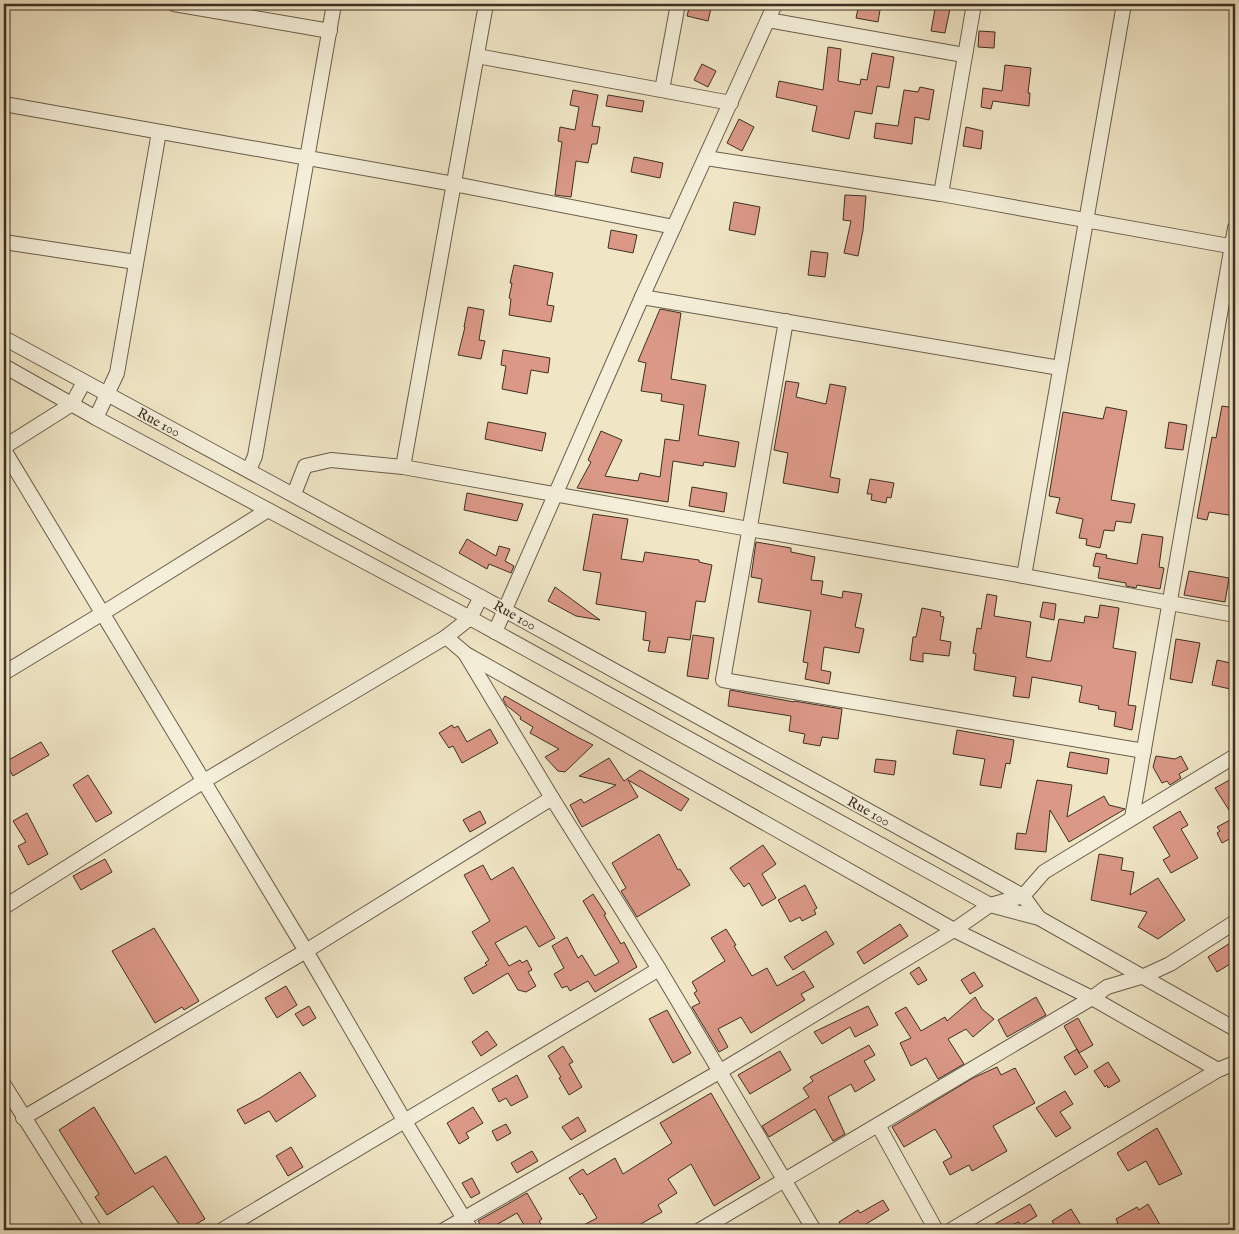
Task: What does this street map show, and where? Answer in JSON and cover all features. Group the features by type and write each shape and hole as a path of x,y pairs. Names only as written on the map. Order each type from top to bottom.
{"street":[{"path":"177,4 330,31"},
{"path":"249,470 255,456 334,4"},
{"path":"403,467 486,4"},
{"path":"662,90 678,4"},
{"path":"495,632 642,297 775,4"},
{"path":"941,194 974,4"},
{"path":"1024,576 1124,4"},
{"path":"768,20 964,55"},
{"path":"477,56 731,103"},
{"path":"4,104 454,184 674,227"},
{"path":"96,418 117,373 159,132"},
{"path":"706,158 941,194 1233,247"},
{"path":"1132,818 1235,228"},
{"path":"4,242 136,262"},
{"path":"642,297 1060,368"},
{"path":"786,321 723,680 1144,751"},
{"name":"Rue 100","path":"4,338 294,494 1023,896"},
{"path":"4,366 96,418 470,618 990,905 1039,918 1144,976 1235,1030"},
{"path":"84,382 72,404 4,448 306,951 467,1224"},
{"path":"294,494 305,466 331,460 403,467 1235,615"},
{"path":"4,672 268,510"},
{"path":"4,906 204,781 446,637 470,618 482,597"},
{"path":"446,637 466,654 954,930 1092,998 1218,1070"},
{"path":"466,654 552,798 659,969 814,1230"},
{"path":"444,1230 467,1224 954,930 990,905 1023,896 1044,872 1235,756"},
{"path":"23,1118 306,951 552,798"},
{"path":"1023,896 1039,918"},
{"path":"700,1230 1092,998 1107,987 1144,976 1170,964 1235,922"},
{"path":"222,1230 659,969"},
{"path":"951,1230 1218,1070 1235,1063"},
{"path":"4,1084 23,1118 95,1230"},
{"path":"878,1125 936,1230"}],"building":[{"path":"690,4 712,4 708,21 687,16"},
{"path":"859,4 881,4 878,22 856,18"},
{"path":"936,4 951,4 945,33 931,31"},
{"path":"979,31 995,32 994,48 978,47"},
{"path":"828,47 841,49 838,81 860,85 861,79 867,80 872,53 894,57 889,88 877,86 872,114 855,111 849,139 812,131 817,106 776,97 779,81 823,90"},
{"path":"702,64 716,71 708,87 694,80"},
{"path":"1005,65 1031,68 1028,93 1030,93 1029,106 993,101 991,109 981,107 983,88 1002,91"},
{"path":"920,87 934,90 929,120 915,117 912,144 874,138 876,123 898,126 904,90 918,92"},
{"path":"573,90 598,95 592,126 600,127 597,144 592,144 588,163 576,161 571,197 555,195 562,142 558,141 560,127 575,130 579,107 570,105"},
{"path":"608,95 644,101 642,112 606,106"},
{"path":"739,119 754,127 742,151 727,143"},
{"path":"966,127 983,131 981,149 963,146"},
{"path":"634,157 663,163 660,178 631,172"},
{"path":"845,195 866,196 863,230 858,256 844,253 851,221 843,220"},
{"path":"734,202 760,207 755,235 729,230"},
{"path":"611,230 637,235 633,253 608,248"},
{"path":"811,251 828,253 825,277 808,275"},
{"path":"514,265 553,273 547,305 554,306 551,322 509,315 511,299 509,298 512,283 510,283"},
{"path":"468,307 484,310 479,340 485,341 481,359 458,355"},
{"path":"660,309 681,313 671,379 706,385 698,435 739,442 735,467 704,462 703,466 673,461 668,502 577,488 591,462 588,460 601,431 622,440 605,476 638,481 640,473 660,477 665,439 679,441 684,405 661,401 662,394 641,391 646,363 638,361"},
{"path":"503,350 550,358 548,373 531,370 527,394 502,389 506,366 501,365"},
{"path":"786,381 799,383 796,397 826,404 830,384 846,387 830,477 840,479 838,493 783,483 788,453 774,450"},
{"path":"1222,406 1235,408 1235,516 1209,512 1207,520 1197,518 1212,437 1216,438"},
{"path":"1106,407 1127,411 1111,500 1135,504 1131,523 1116,521 1114,531 1104,530 1100,548 1086,545 1087,539 1079,538 1083,519 1056,513 1060,498 1049,496 1063,412 1103,419"},
{"path":"488,422 546,433 542,451 485,439"},
{"path":"1169,422 1187,425 1183,450 1165,448"},
{"path":"870,479 894,483 891,498 887,497 886,503 871,500 872,494 867,494"},
{"path":"692,487 727,493 724,512 689,506"},
{"path":"467,493 523,504 517,521 464,510"},
{"path":"593,514 628,519 621,559 643,562 645,552 699,560 699,562 712,565 705,602 696,601 690,640 668,637 665,653 648,651 650,641 643,640 646,612 596,604 601,573 583,570"},
{"path":"1142,534 1163,537 1159,567 1164,568 1160,589 1137,585 1136,588 1126,586 1126,583 1098,578 1100,567 1093,566 1096,553 1107,555 1106,558 1137,564"},
{"path":"467,539 496,556 499,546 510,549 505,561 514,566 511,573 489,564 487,569 459,553"},
{"path":"756,542 791,548 791,552 815,557 811,580 823,581 821,594 842,598 843,591 862,594 855,627 864,629 859,653 824,647 821,670 831,672 829,684 805,679 808,663 803,662 811,611 758,602 762,579 751,577"},
{"path":"1189,571 1229,578 1225,602 1184,595"},
{"path":"555,587 600,620 576,616 548,601"},
{"path":"987,594 997,596 994,616 1031,622 1026,657 1047,661 1051,661 1059,619 1084,623 1085,616 1098,618 1100,605 1119,608 1113,648 1136,652 1128,705 1136,706 1132,730 1114,726 1116,712 1098,709 1099,706 1079,702 1082,686 1032,677 1029,698 1013,696 1016,677 974,670 976,654 973,653 977,628 981,629"},
{"path":"1043,602 1056,604 1054,620 1040,617"},
{"path":"922,608 941,612 940,616 944,617 940,640 951,642 949,656 923,653 923,662 910,660 913,637 916,637"},
{"path":"693,635 714,638 708,679 687,676"},
{"path":"1176,639 1200,643 1192,683 1170,679"},
{"path":"1217,660 1235,664 1235,690 1212,685"},
{"path":"730,690 842,709 838,739 822,737 820,746 803,743 805,734 789,731 791,716 728,706"},
{"path":"505,696 593,745 565,772 558,771 545,757 559,749 530,733 533,727 520,719 521,717 506,705 503,699"},
{"path":"452,725 454,728 458,726 467,742 490,729 498,743 462,763 453,746 449,748 439,733"},
{"path":"957,730 1014,740 1010,764 1006,763 1001,788 980,785 985,759 953,754"},
{"path":"41,742 49,755 13,776 5,762"},
{"path":"1070,752 1109,759 1107,774 1067,767"},
{"path":"1156,756 1175,759 1181,756 1188,769 1179,774 1181,778 1170,785 1167,781 1162,783 1153,767"},
{"path":"609,758 624,781 640,770 689,799 681,811 628,780 638,797 582,827 570,805 581,799 584,803 616,785 579,776"},
{"path":"876,759 896,761 894,775 874,772"},
{"path":"88,775 112,813 96,822 73,785"},
{"path":"1235,777 1235,836 1222,843 1217,833 1220,831 1217,827 1234,818 1215,788"},
{"path":"1037,780 1072,785 1067,817 1104,796 1109,805 1125,809 1069,842 1050,810 1046,852 1015,849 1017,833 1026,834"},
{"path":"480,811 486,823 470,832 463,820"},
{"path":"1180,811 1188,825 1181,829 1198,858 1171,873 1163,860 1170,856 1153,827"},
{"path":"27,813 48,854 28,865 18,846 26,842 13,821"},
{"path":"659,834 678,870 680,869 690,885 637,917 621,891 626,888 612,863"},
{"path":"763,845 776,864 762,874 776,898 762,906 749,883 744,887 730,868"},
{"path":"1099,854 1123,858 1121,870 1134,872 1130,895 1158,878 1185,920 1158,939 1138,927 1147,912 1091,900"},
{"path":"105,859 112,872 81,890 73,876"},
{"path":"483,865 491,880 513,867 555,938 539,947 526,926 495,943 509,966 520,960 522,963 527,960 532,970 528,972 536,986 526,992 518,990 508,973 473,994 464,978 487,965 485,963 489,960 472,932 490,921 464,875"},
{"path":"805,885 817,908 814,910 816,914 802,921 800,917 790,922 778,900"},
{"path":"593,894 606,914 604,915 621,944 624,942 637,967 595,992 588,981 570,991 567,986 562,988 554,974 564,968 552,946 567,937 578,958 582,955 595,976 619,962 583,901"},
{"path":"900,924 908,936 864,964 857,952"},
{"path":"154,928 199,1001 184,1010 182,1007 155,1023 112,951"},
{"path":"726,929 752,976 767,968 777,986 804,971 814,987 801,994 805,1000 751,1033 741,1017 718,1029 728,1047 719,1052 692,1007 700,1003 694,993 697,991 692,982 725,961 711,938"},
{"path":"826,931 834,944 793,970 784,957"},
{"path":"1235,940 1235,961 1217,972 1208,957"},
{"path":"919,967 927,980 918,985 910,973"},
{"path":"974,972 983,986 970,994 961,980"},
{"path":"286,986 297,1005 277,1018 265,998"},
{"path":"975,997 982,1009 994,1019 973,1037 966,1029 948,1039 964,1064 938,1079 926,1058 911,1066 900,1043 911,1038 895,1013 906,1007 921,1031 945,1017 947,1021"},
{"path":"1036,997 1046,1015 1007,1037 998,1020"},
{"path":"309,1006 316,1018 303,1026 295,1014"},
{"path":"868,1006 878,1025 855,1037 850,1027 822,1044 814,1032"},
{"path":"667,1010 691,1053 673,1063 649,1019"},
{"path":"1078,1018 1093,1045 1079,1053 1088,1067 1075,1075 1064,1057 1077,1049 1064,1026"},
{"path":"487,1031 497,1045 481,1056 472,1042"},
{"path":"869,1045 875,1055 864,1061 875,1080 855,1092 851,1084 828,1097 845,1134 833,1141 815,1109 769,1137 762,1126 809,1097 803,1088 813,1081 810,1077"},
{"path":"563,1046 573,1062 569,1064 582,1087 569,1095 548,1056"},
{"path":"780,1051 791,1070 750,1094 738,1075"},
{"path":"1108,1062 1120,1081 1108,1088 1107,1085 1105,1087 1094,1071"},
{"path":"997,1067 1001,1075 1015,1068 1035,1103 993,1126 1007,1151 972,1171 969,1165 950,1175 943,1162 952,1157 935,1129 904,1147 892,1127 973,1078"},
{"path":"300,1072 316,1096 276,1122 269,1111 245,1124 237,1110 260,1098"},
{"path":"517,1075 528,1097 511,1106 506,1098 499,1102 492,1089"},
{"path":"1065,1091 1073,1104 1060,1112 1071,1128 1056,1137 1036,1108"},
{"path":"711,1093 760,1178 714,1206 691,1164 668,1179 677,1193 658,1205 662,1212 630,1230 574,1230 597,1218 582,1193 580,1195 569,1178 583,1169 587,1175 615,1158 623,1174 672,1143 660,1123"},
{"path":"94,1107 135,1174 166,1156 205,1219 183,1230 153,1186 107,1215 95,1197 99,1194 59,1130"},
{"path":"473,1107 483,1123 466,1133 469,1138 459,1144 447,1123"},
{"path":"578,1117 586,1131 571,1140 562,1127"},
{"path":"506,1124 511,1133 497,1141 492,1131"},
{"path":"1157,1128 1182,1174 1159,1185 1146,1161 1128,1171 1117,1153"},
{"path":"291,1147 303,1167 288,1176 276,1156"},
{"path":"532,1151 538,1161 517,1173 511,1163"},
{"path":"472,1178 480,1193 471,1198 462,1183"},
{"path":"527,1193 542,1219 539,1221 545,1230 527,1230 517,1213 496,1225 499,1230 483,1230 478,1221"},
{"path":"883,1200 889,1210 866,1224 870,1230 844,1230 839,1222 858,1210 860,1213"},
{"path":"1030,1204 1037,1216 1020,1226 1019,1222 999,1230 995,1224"},
{"path":"1148,1204 1163,1230 1105,1230 1118,1223 1116,1219 1137,1207 1139,1210"},
{"path":"1071,1209 1084,1230 1057,1230 1052,1221"}]}
